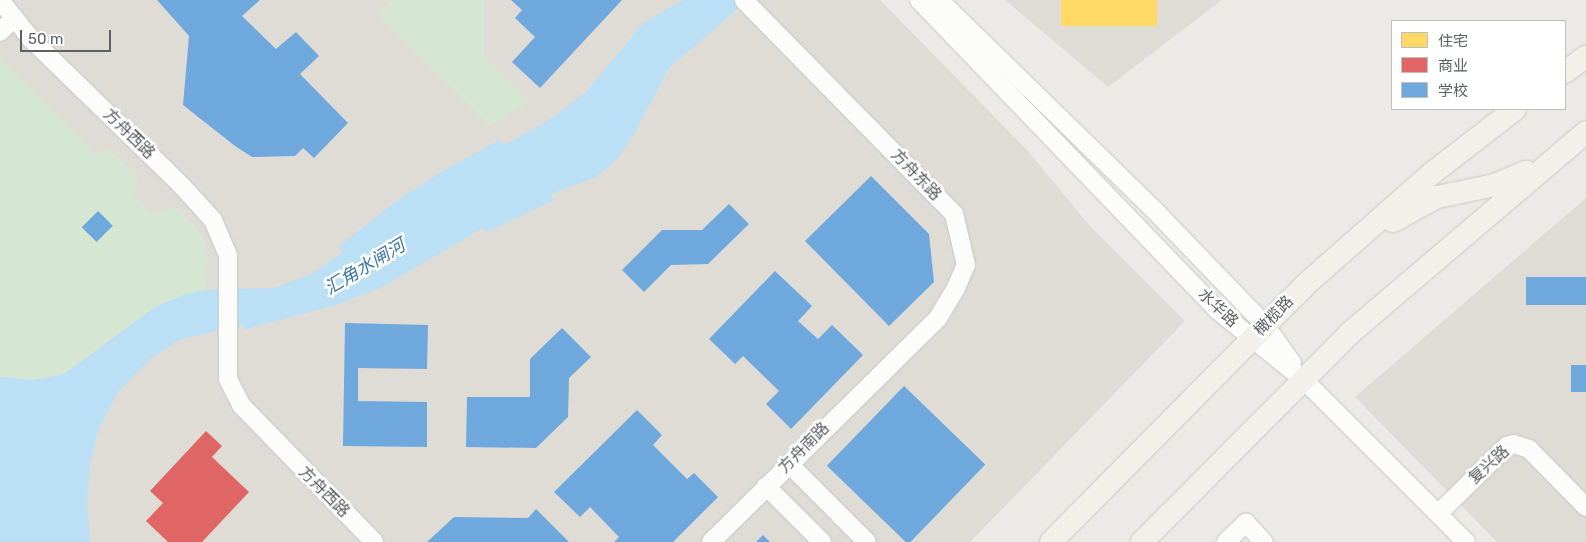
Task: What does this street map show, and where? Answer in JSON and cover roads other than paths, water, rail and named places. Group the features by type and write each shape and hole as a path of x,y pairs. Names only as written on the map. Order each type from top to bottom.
{"main road":[{"path":"1566,71 1586,56"},
{"name":"橄榄路","path":"1051,542 1258,332 1350,246 1431,174 1514,110"},
{"path":"1142,542 1382,304 1545,164 1586,132"},
{"path":"1350,246 1437,198 1495,185 1545,164"}],"street":[{"name":"方舟西路","path":"0,0 31,39 182,186 213,220 228,254 228,380 241,405 374,542"},
{"name":"方舟东路","path":"744,0 954,214 966,265 938,318 898,357"},
{"name":"水华路","path":"919,0 1209,302 1258,332"},
{"name":"水华路","path":"939,0 1157,213 1258,332 1466,542"},
{"path":"0,32 14,18"},
{"name":"方舟南路","path":"711,542 898,357"},
{"name":"复兴路","path":"1438,514 1507,446 1514,444 1529,449 1584,503"},
{"path":"789,464 867,542"},
{"path":"766,486 822,542"},
{"path":"1226,542 1246,523 1264,542"}],"water":[{"name":"汇角水闸河","path":"683,0 744,0 730,16 670,67 630,141 616,160 596,177 551,194 554,200 486,233 483,228 380,288 333,306 243,330 244,324 179,340 150,359 118,392 98,431 90,465 87,500 90,542 0,542 0,377 33,380 64,374 155,307 186,294 205,290 274,288 313,273 343,252 339,246 399,199 446,169 500,140 505,145 549,120 585,93 643,23"}]}
